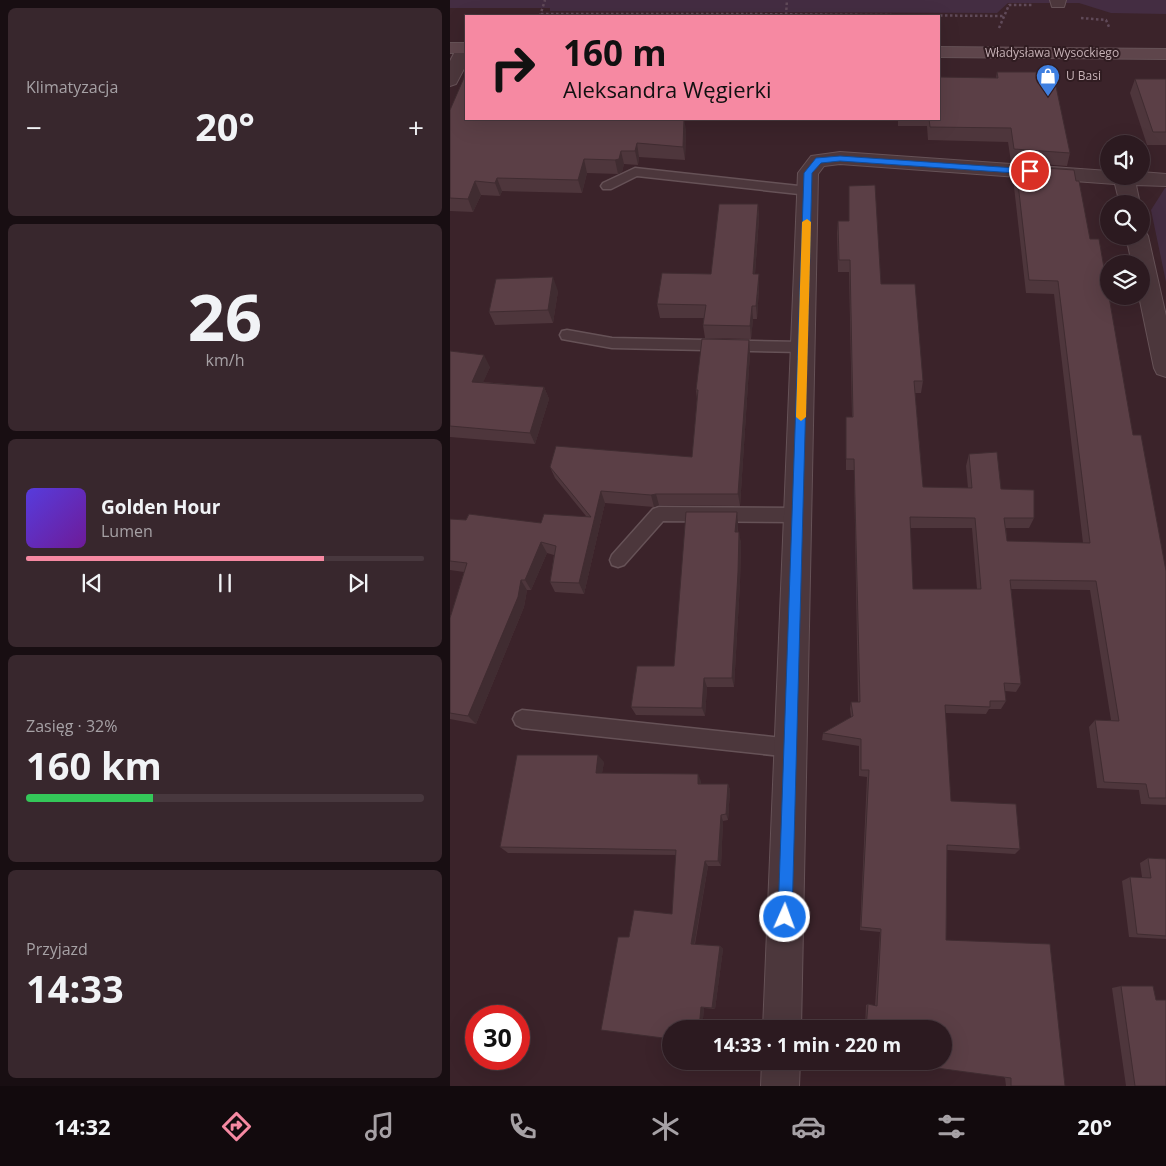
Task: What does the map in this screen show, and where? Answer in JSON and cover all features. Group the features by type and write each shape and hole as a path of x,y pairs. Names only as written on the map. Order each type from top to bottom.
{"street":[{"path":"450,80 460,48"},
{"name":"Władysława Wysockiego","path":"940,52 1166,54"},
{"path":"782,1020 808,173 818,160 840,158 1100,176"},
{"path":"1150,179 1166,180"},
{"path":"1139,245 1166,368"},
{"path":"780,1086 781,1070"}],"lane":[{"path":"607,186 635,172 808,191"},
{"path":"567,335 612,344 803,347"},
{"path":"618,560 659,514 798,515"},
{"path":"522,719 791,748"}],"path":[{"path":"545,0 540,15 895,15"},
{"path":"786,14 787,0"},
{"path":"940,15 1004,16"}],"shaded area":[{"path":"450,0 1166,0 1166,14 1111,13 1079,3 1008,3 997,13 550,11 550,8 450,8"},
{"path":"1166,188 1166,282 1151,210"}],"building":[{"path":"997,72 1053,72 1070,153 1014,149 1011,128 930,127 929,120 940,120 940,77 998,78"},
{"path":"465,75 465,120 684,120 683,147 637,143 635,151 621,151 619,159 584,159 578,180 497,178 495,183 475,181 468,199 450,198 450,110"},
{"path":"1135,79 1166,79 1166,132 1153,132"},
{"path":"1016,166 1074,170 1076,181 1079,181 1090,239 1099,239 1102,255 1100,255 1100,305 1110,305 1133,435 1141,435 1166,571 1166,798 1149,798 1146,784 1104,782 1095,720 1119,721 1096,581 1010,580 1021,684 1004,683 1006,701 990,701 990,707 945,705 951,801 1016,804 1020,849 947,845 946,940 1050,944 1065,1086 1011,1086 1011,1078 951,1070 952,1020 867,1020 868,1004 877,1006 881,929 861,927 869,770 861,770 861,739 823,733 853,716 851,702 860,702 854,459 846,459 846,417 853,417 850,260 839,260 838,221 849,221 849,186 875,185 881,284 915,284 923,381 914,381 923,487 972,488 969,454 997,452 1001,489 1034,490 1034,518 1004,518 1007,541 1090,543 1058,281 1029,280","holes":["910,517 975,518 981,589 913,589"]},
{"path":"719,204 758,204 753,274 759,274 756,306 752,306 750,326 703,325 706,305 657,304 662,273 711,274"},
{"path":"553,277 548,310 489,312 496,279"},
{"path":"702,339 749,340 738,494 651,495 601,491 579,583 550,582 556,546 541,542 525,580 521,580 518,597 468,716 450,713 450,618 467,563 450,561 450,519 466,520 469,514 541,523 544,514 591,517 550,467 556,446 692,457 698,390 696,390"},
{"path":"450,351 484,355 472,382 544,387 530,433 450,426"},
{"path":"686,512 737,512 735,532 739,532 738,572 732,678 704,678 702,708 631,707 637,666 674,666"},
{"path":"517,755 598,755 596,773 698,774 698,784 728,784 726,814 721,815 718,861 705,861 691,944 720,946 712,1008 701,1007 700,1020 662,1020 662,1038 601,1030 618,937 629,937 634,910 672,914 676,850 500,847"},
{"path":"1148,858 1166,859 1166,936 1137,934 1130,877 1151,878"},
{"path":"1121,986 1153,986 1156,1000 1166,1000 1166,1086 1135,1086"}],"slow traffic":[{"path":"801,417 807,222"}],"place":[{"name":"U Basi","path":"1048,97"}],"route":[{"path":"785,917 808,173 818,160 840,158 1030,171"}]}
